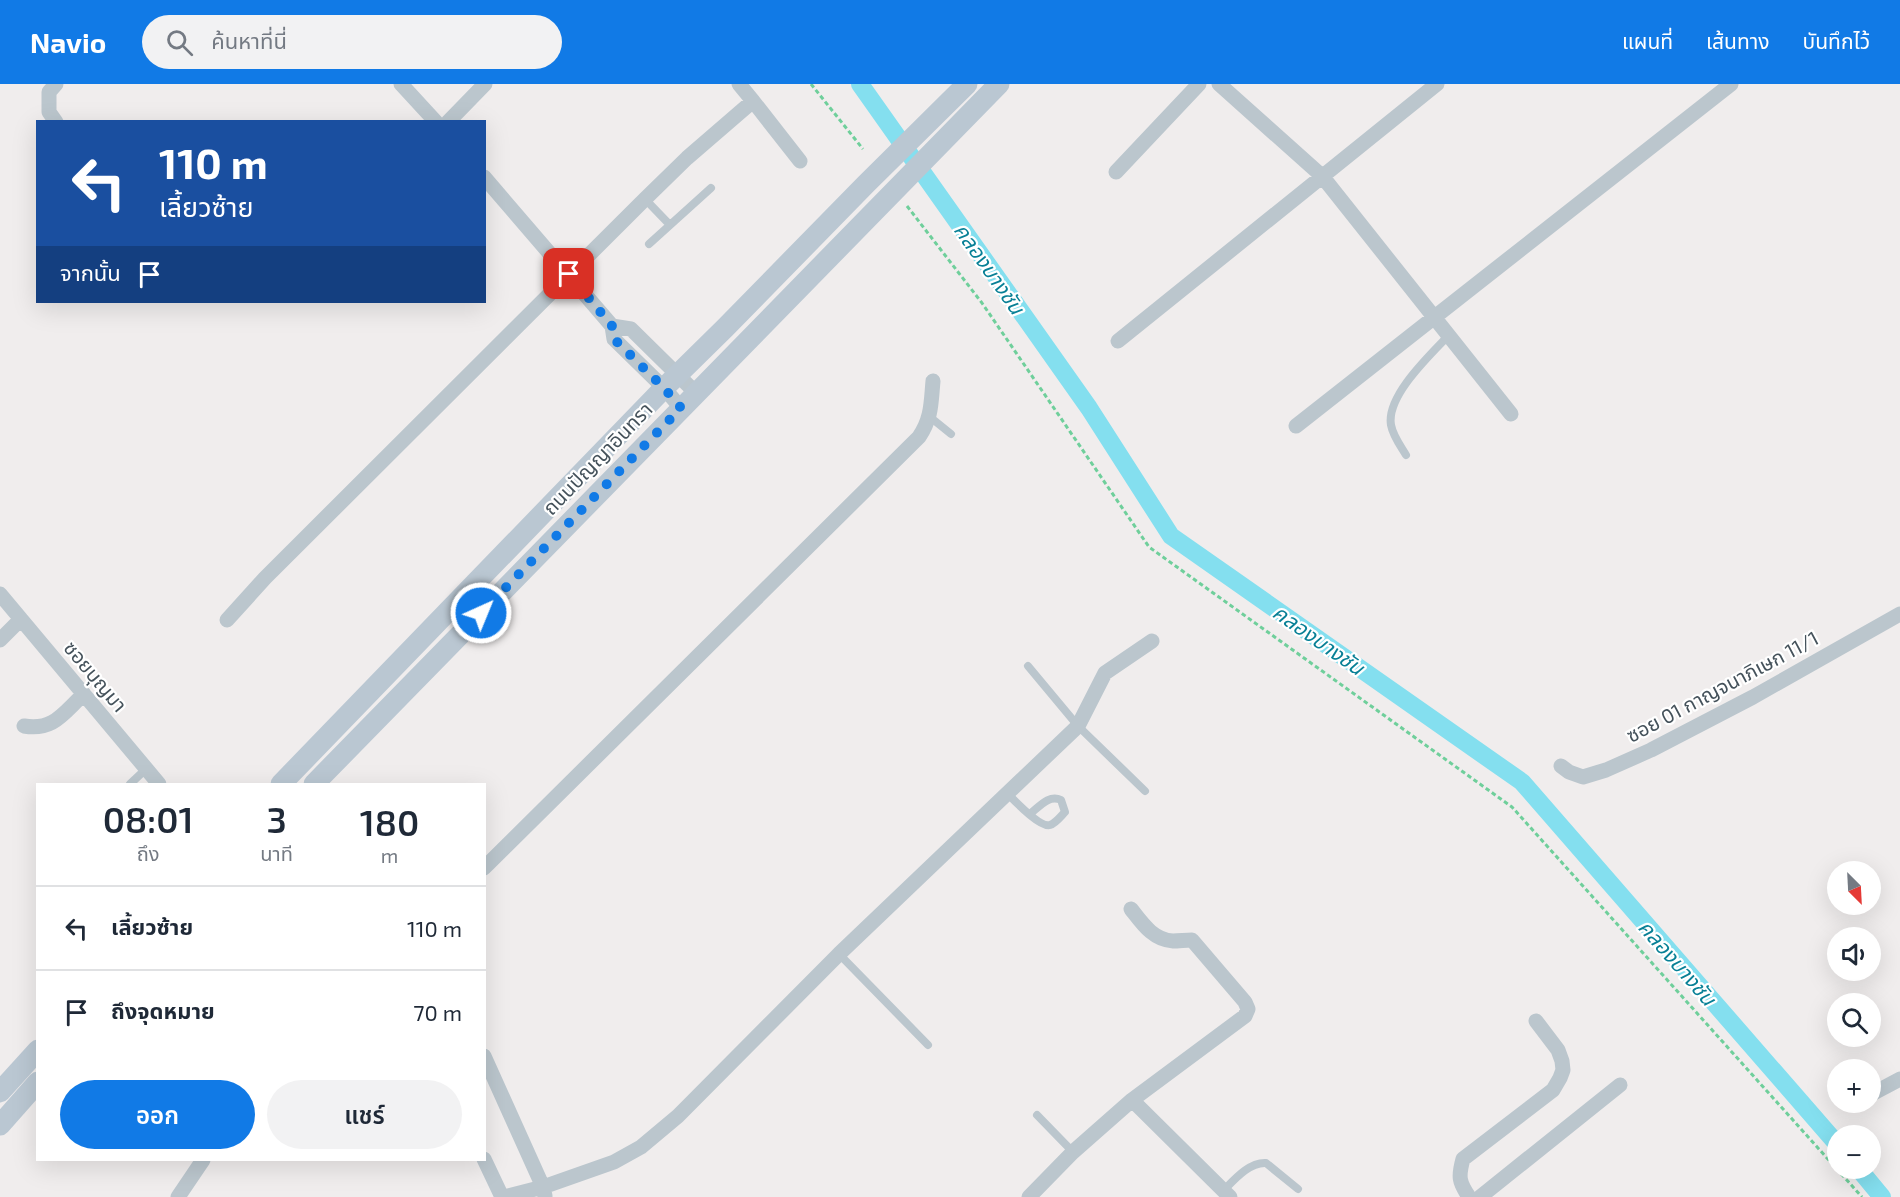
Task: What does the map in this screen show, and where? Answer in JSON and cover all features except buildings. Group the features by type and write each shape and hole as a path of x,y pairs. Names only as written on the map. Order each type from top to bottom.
{"main road":[{"name":"ถนนปัญญาอินทรา","path":"282,783 672,381 967,84"},
{"name":"ถนนปัญญาอินทรา","path":"315,783 999,84"},
{"path":"0,1092 36,1052"},
{"path":"0,1125 36,1084"}],"street":[{"path":"55,120 49,112 49,92 56,84"},
{"path":"401,84 434,120"},
{"path":"450,120 485,84"},
{"path":"739,84 800,161"},
{"path":"1116,172 1199,84"},
{"path":"1219,84 1322,176 1511,414"},
{"path":"1118,341 1437,84"},
{"path":"1296,426 1731,84"},
{"path":"227,620 265,578 645,199 687,158 753,101"},
{"path":"486,179 612,326 614,339 672,381 696,393"},
{"path":"672,381 681,408"},
{"path":"486,866 919,437 930,417 933,381"},
{"name":"ซอยบุญมา","path":"0,594 158,783"},
{"name":"ซอย 01 กาญจนาภิเษก 11/1","path":"1561,766 1583,777 1606,770 1652,750 1753,697 1900,614"},
{"path":"0,640 21,619"},
{"path":"485,1161 503,1197 544,1192 614,1162 641,1147 678,1116 839,954 1078,726 1105,673 1152,641"},
{"path":"24,726 35,728 52,724 84,694"},
{"path":"1036,1195 1073,1152 1132,1100 1245,1016 1248,1009 1245,1002 1192,940 1173,941 1159,938 1144,927 1131,909"},
{"path":"1469,1197 1460,1179 1463,1159 1553,1090 1563,1070 1558,1050 1536,1021"},
{"path":"486,1061 544,1192"},
{"path":"1881,1089 1900,1079"},
{"path":"1480,1197 1620,1085"},
{"path":"1132,1100 1226,1194"},
{"path":"178,1197 202,1161"}],"lane":[{"path":"649,244 711,188"},
{"path":"645,199 670,225"},
{"path":"1406,455 1395,438 1390,422 1399,392 1449,335"},
{"path":"930,417 951,434"},
{"path":"1028,666 1078,726 1145,791"},
{"path":"131,783 146,769"},
{"path":"1006,793 1030,814 1044,825 1051,825 1066,810 1061,800 1054,797 1030,814"},
{"path":"839,954 928,1045"},
{"path":"1037,1115 1073,1152"},
{"path":"1226,1194 1244,1171 1263,1162 1298,1189"}],"path":[{"path":"812,84 863,149"},
{"path":"907,206 982,303 1149,547 1512,807 1862,1197"}],"waterway":[{"name":"คลองบางชัน","path":"860,84 1089,408 1171,536 1522,782 1827,1132"},
{"name":"คลองบางชัน","path":"1867,1179 1882,1197"}],"route":[{"path":"481,613 681,408 614,339 612,326 569,274"}]}
